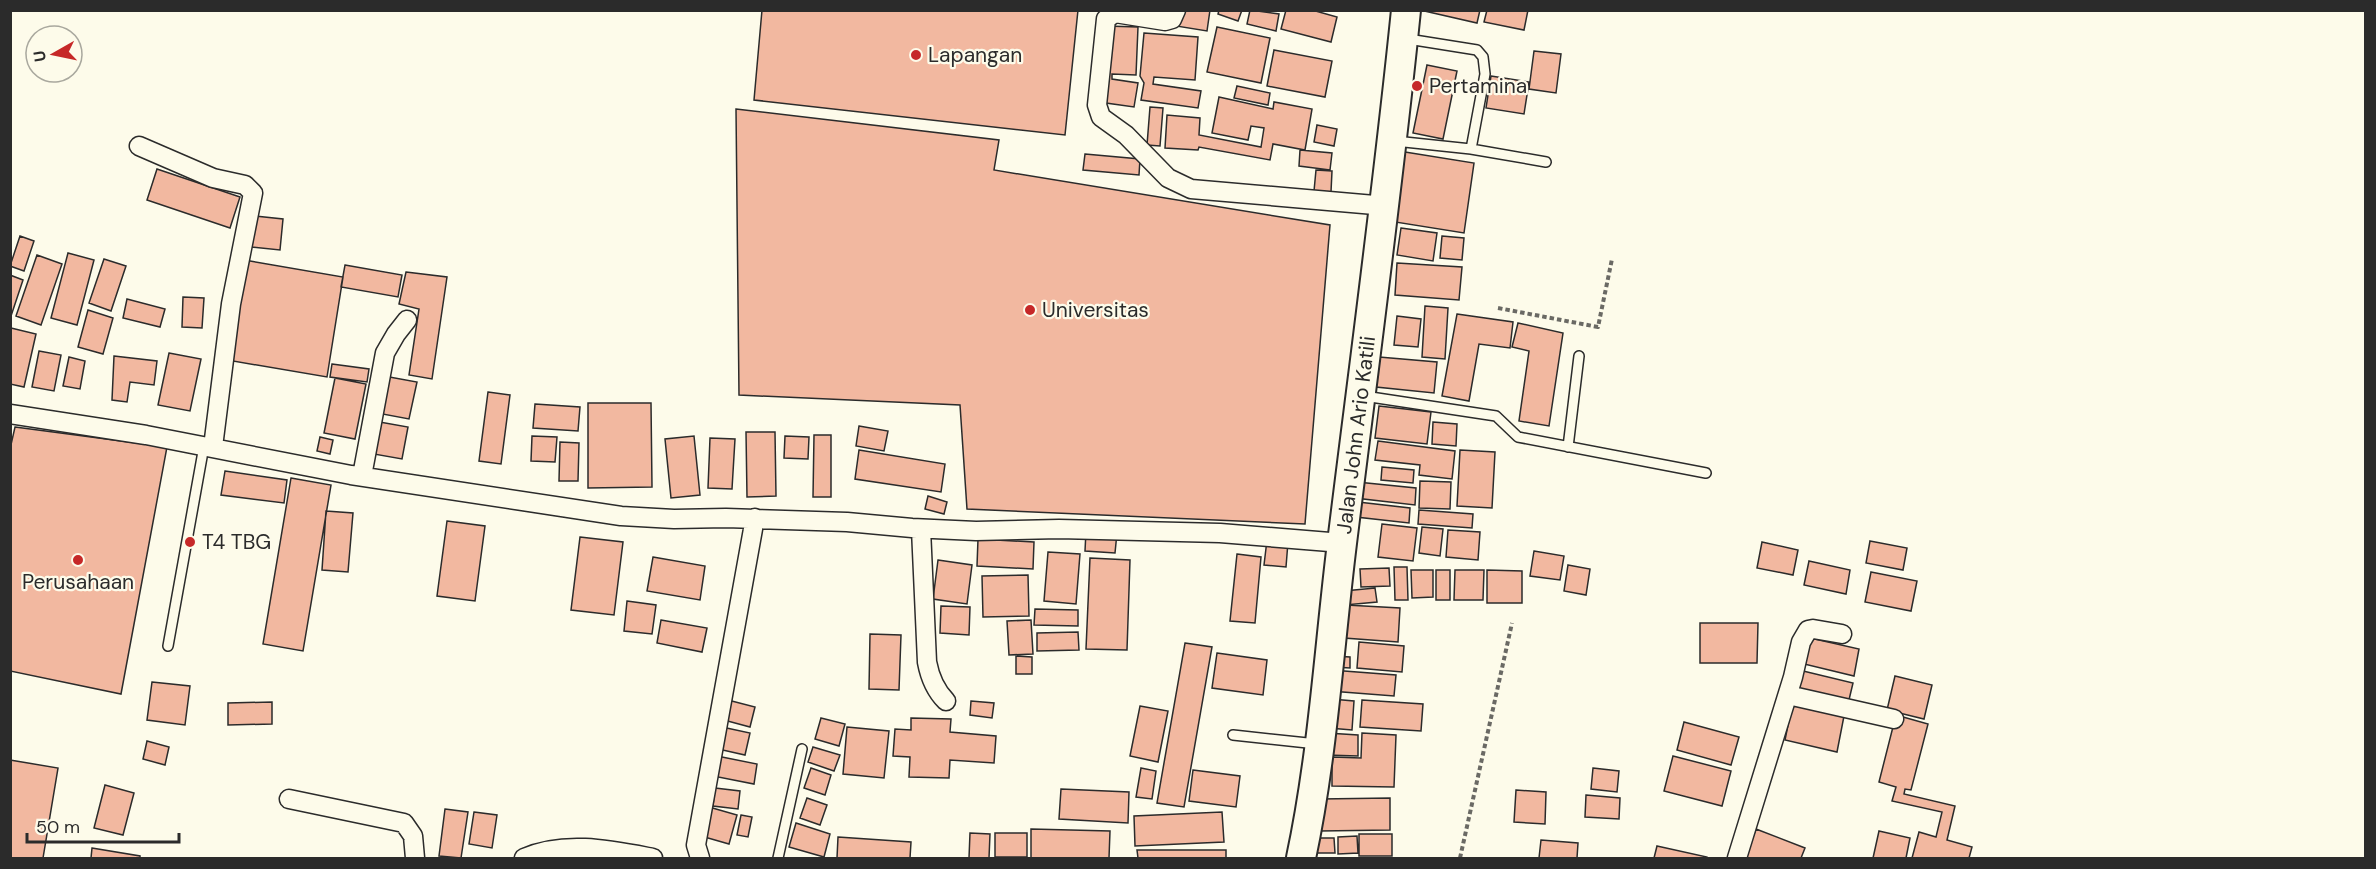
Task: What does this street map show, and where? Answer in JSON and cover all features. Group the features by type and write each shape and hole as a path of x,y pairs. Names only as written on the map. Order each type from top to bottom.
{"main road":[{"name":"Jalan John Ario Katili","path":"1301,858 1320,744 1342,543 1386,206 1406,10"}],"street":[{"path":"1176,10 1172,19 1165,21 1115,13 1106,18 1097,105 1101,117 1108,124 1126,135 1168,178 1191,189 1386,206"},
{"path":"138,146 213,177 245,185 253,193 231,304 208,447"},
{"path":"362,476 385,353 407,320"},
{"path":"10,414 208,447 362,476 621,516 674,519 755,518 847,522 921,529 1220,533 1342,543"},
{"path":"699,858 696,845 755,518"},
{"path":"921,529 927,662 935,688 946,701"},
{"path":"1737,858 1788,695 1801,642 1808,630 1821,629 1842,634"},
{"path":"1788,695 1894,719"},
{"path":"289,800 404,823 412,836 415,858"},
{"path":"524,858 540,851 584,848 606,849 653,858"}],"lane":[{"path":"1403,42 1408,39 1477,50 1483,57 1485,74 1471,149"},
{"path":"1392,141 1471,149 1546,162"},
{"path":"1568,447 1579,356"},
{"path":"1362,395 1496,416 1518,437 1706,473"},
{"path":"168,645 208,447"},
{"path":"1233,735 1320,744"},
{"path":"778,858 802,749"}],"path":[{"path":"1498,308 1598,327 1612,260"},
{"path":"1460,858 1512,623"}],"building":[{"name":"Lapangan","path":"762,10 1078,10 1065,135 754,100"},
{"path":"1179,10 1210,10 1207,31 1176,26"},
{"path":"1219,10 1242,10 1238,21 1218,14"},
{"path":"1250,10 1279,14 1276,31 1247,24"},
{"path":"1286,10 1312,10 1337,17 1331,42 1281,29"},
{"path":"1420,10 1480,10 1477,23"},
{"path":"1487,10 1528,10 1524,30 1484,22"},
{"path":"1106,26 1138,27 1136,75 1112,74 1112,79 1138,83 1134,107 1099,102"},
{"path":"1217,27 1270,38 1261,83 1207,72"},
{"path":"1144,33 1198,37 1195,80 1154,77 1153,84 1201,91 1198,108 1141,100 1144,83 1140,76"},
{"path":"1274,50 1332,61 1325,97 1267,86"},
{"path":"1534,51 1561,54 1556,93 1529,89"},
{"path":"1427,65 1457,71 1443,139 1413,133"},
{"path":"1491,76 1529,82 1524,114 1486,108"},
{"path":"1237,86 1270,93 1268,105 1234,98"},
{"path":"1219,97 1273,109 1274,102 1312,109 1305,150 1273,144 1270,160 1199,147 1198,150 1165,148 1167,115 1200,118 1199,135 1261,147 1264,128 1251,126 1248,140 1212,133"},
{"path":"1150,107 1163,108 1160,146 1147,145"},
{"name":"Universitas","path":"736,109 999,140 994,170 1330,225 1305,524 967,509 960,405 739,395"},
{"path":"1317,125 1337,129 1334,146 1314,142"},
{"path":"1300,150 1332,153 1330,170 1299,166"},
{"path":"1405,152 1474,163 1464,233 1395,222"},
{"path":"1085,154 1140,159 1139,175 1083,170"},
{"path":"157,169 240,197 230,228 147,200"},
{"path":"1316,170 1332,171 1331,192 1314,191"},
{"path":"255,216 283,219 280,250 252,247"},
{"path":"1401,228 1437,233 1433,261 1397,255"},
{"path":"20,236 34,241 24,271 10,266"},
{"path":"1442,236 1464,238 1462,260 1440,258"},
{"path":"68,253 94,260 77,325 51,318"},
{"path":"37,255 62,264 41,325 16,316"},
{"path":"104,259 126,266 111,311 89,303"},
{"path":"244,260 343,277 327,377 227,360"},
{"path":"1397,263 1462,267 1459,300 1395,295"},
{"path":"345,265 402,275 398,297 341,287"},
{"path":"406,272 447,277 432,379 409,375 419,309 399,304"},
{"path":"10,275 23,280 10,319"},
{"path":"183,297 204,298 202,328 182,327"},
{"path":"127,299 165,309 160,327 123,318"},
{"path":"1425,306 1448,308 1445,359 1422,357"},
{"path":"88,310 113,318 103,354 78,347"},
{"path":"1457,314 1513,322 1510,348 1479,344 1469,401 1442,396"},
{"path":"1397,316 1421,319 1418,347 1394,345"},
{"path":"1518,323 1563,333 1549,426 1519,421 1529,351 1512,347"},
{"path":"11,328 36,334 24,387 10,384"},
{"path":"39,351 61,355 54,391 32,387"},
{"path":"169,353 201,359 190,411 158,405"},
{"path":"114,356 157,361 154,385 130,382 127,402 112,400"},
{"path":"69,357 85,361 80,389 63,386"},
{"path":"1379,357 1437,362 1434,393 1376,387"},
{"path":"332,364 369,369 367,382 330,377"},
{"path":"384,376 417,382 409,419 377,413"},
{"path":"335,378 366,384 355,439 324,433"},
{"path":"488,392 510,395 501,464 479,461"},
{"path":"588,403 651,403 652,487 588,488"},
{"path":"535,404 580,407 578,431 533,428"},
{"path":"1379,406 1431,412 1427,444 1375,438"},
{"path":"374,421 408,427 402,459 368,453"},
{"path":"1433,422 1457,424 1456,446 1432,444"},
{"path":"859,426 888,431 884,451 856,446"},
{"name":"Perusahaan","path":"15,427 167,447 121,694 10,671 10,449"},
{"path":"746,432 775,432 776,496 747,497"},
{"path":"814,435 831,435 831,497 813,497"},
{"path":"532,436 557,437 555,462 531,461"},
{"path":"694,436 700,495 671,498 665,439"},
{"path":"785,436 809,437 808,459 784,458"},
{"path":"320,437 333,440 330,454 317,451"},
{"path":"710,438 735,439 732,489 708,488"},
{"path":"1378,441 1455,451 1452,479 1419,475 1420,465 1375,460"},
{"path":"560,442 579,443 578,481 559,481"},
{"path":"859,450 945,464 941,492 855,479"},
{"path":"1460,450 1495,452 1492,508 1457,506"},
{"path":"1382,467 1414,470 1413,483 1381,480"},
{"path":"225,471 287,480 284,503 221,495"},
{"path":"291,478 331,485 303,651 263,644"},
{"path":"1420,481 1451,482 1450,509 1419,508"},
{"path":"1357,482 1416,488 1415,505 1355,498"},
{"path":"928,496 947,502 944,514 925,509"},
{"path":"1358,502 1410,508 1409,523 1356,517"},
{"path":"1419,510 1473,514 1472,528 1418,524"},
{"path":"326,511 353,513 348,572 322,570"},
{"path":"447,521 485,526 475,601 437,596"},
{"path":"1382,524 1417,528 1413,561 1378,557"},
{"path":"1422,527 1443,529 1440,556 1419,553"},
{"path":"1448,530 1480,532 1478,560 1446,557"},
{"path":"1086,531 1117,533 1115,553 1085,551"},
{"path":"580,537 623,542 614,615 571,610"},
{"path":"978,539 1034,542 1033,569 977,566"},
{"path":"1267,540 1288,542 1286,567 1264,565"},
{"path":"1870,541 1907,548 1903,570 1866,563"},
{"path":"1762,542 1798,550 1793,575 1757,568"},
{"path":"1534,551 1564,556 1560,580 1530,576"},
{"path":"1048,552 1080,554 1076,604 1044,601"},
{"path":"1237,554 1261,557 1255,623 1230,621"},
{"path":"653,557 705,566 700,600 647,591"},
{"path":"1090,558 1130,560 1127,650 1086,649"},
{"path":"938,560 972,565 967,604 933,599"},
{"path":"1809,561 1850,570 1846,594 1804,585"},
{"path":"1568,565 1590,569 1586,595 1564,591"},
{"path":"1394,567 1407,567 1408,600 1395,600"},
{"path":"1389,568 1390,586 1361,587 1360,569"},
{"path":"1411,570 1433,570 1433,597 1412,598"},
{"path":"1436,570 1450,570 1450,600 1436,600"},
{"path":"1455,570 1484,570 1483,600 1454,600"},
{"path":"1487,570 1522,571 1522,603 1487,603"},
{"path":"1871,572 1917,581 1911,611 1865,602"},
{"path":"1028,575 1029,616 983,617 982,576"},
{"path":"1375,588 1377,602 1345,605 1344,591"},
{"path":"627,601 656,605 652,634 624,631"},
{"path":"1346,605 1400,608 1398,642 1344,638"},
{"path":"941,606 970,607 969,635 940,633"},
{"path":"1035,609 1078,610 1078,626 1034,625"},
{"path":"661,620 707,628 702,652 657,643"},
{"path":"1031,620 1033,654 1009,655 1007,621"},
{"path":"1700,623 1758,623 1757,663 1700,663"},
{"path":"1078,632 1079,650 1037,651 1037,633"},
{"path":"870,634 901,635 899,690 869,689"},
{"path":"1806,637 1859,649 1854,676 1800,663"},
{"path":"1359,642 1404,646 1402,672 1357,668"},
{"path":"1185,643 1212,647 1184,807 1157,803"},
{"path":"1217,653 1267,660 1263,695 1212,688"},
{"path":"1016,656 1032,657 1032,674 1016,674"},
{"path":"1334,656 1350,657 1350,668 1334,667"},
{"path":"1331,670 1396,675 1394,696 1330,691"},
{"path":"1799,670 1853,683 1848,704 1794,692"},
{"path":"1895,676 1932,685 1924,719 1887,710"},
{"path":"152,682 190,686 185,725 147,720"},
{"path":"724,699 755,707 750,727 720,719"},
{"path":"1331,699 1354,701 1352,730 1329,728"},
{"path":"1362,700 1423,704 1421,731 1360,727"},
{"path":"971,701 994,703 992,718 970,715"},
{"path":"272,702 272,724 228,725 228,703"},
{"path":"1792,705 1844,716 1837,752 1785,740"},
{"path":"1140,706 1168,711 1158,762 1130,756"},
{"path":"1896,715 1928,724 1911,790 1905,789 1904,794 1955,806 1947,840 1972,847 1969,858 1912,858 1919,832 1936,837 1942,812 1892,801 1896,787 1879,782"},
{"path":"821,718 845,724 839,746 815,739"},
{"path":"911,718 951,719 950,732 996,736 994,763 950,760 949,778 909,777 910,757 893,756 895,729 911,730"},
{"path":"1684,722 1739,737 1731,765 1677,750"},
{"path":"722,727 750,733 745,755 718,749"},
{"path":"847,727 889,731 884,778 843,774"},
{"path":"1327,733 1358,735 1358,756 1326,755"},
{"path":"1362,733 1396,735 1394,787 1332,786 1332,757 1361,758"},
{"path":"147,741 169,747 165,765 143,759"},
{"path":"813,747 840,755 834,771 808,762"},
{"path":"717,756 757,764 754,784 713,776"},
{"path":"1673,756 1731,771 1722,806 1664,791"},
{"path":"10,760 58,768 43,858 10,858"},
{"path":"811,768 831,775 825,795 804,788"},
{"path":"1141,768 1156,771 1152,799 1136,797"},
{"path":"1593,768 1619,771 1617,792 1591,789"},
{"path":"1193,770 1240,776 1236,807 1189,801"},
{"path":"105,785 134,793 123,835 94,828"},
{"path":"715,788 740,791 738,809 713,806"},
{"path":"1061,789 1129,792 1128,823 1059,819"},
{"path":"1516,790 1546,792 1545,824 1514,822"},
{"path":"1586,795 1620,798 1619,819 1585,817"},
{"path":"807,798 827,805 820,825 800,818"},
{"path":"1390,798 1390,830 1320,831 1320,799"},
{"path":"709,807 737,815 729,844 701,836"},
{"path":"445,809 468,812 461,858 439,856"},
{"path":"474,812 497,815 492,848 469,844"},
{"path":"1222,812 1224,842 1135,846 1134,816"},
{"path":"741,815 752,817 748,837 737,835"},
{"path":"796,823 830,834 824,857 789,847"},
{"path":"1031,829 1110,831 1109,858 1031,858"},
{"path":"1756,829 1805,848 1801,858 1745,858"},
{"path":"1879,831 1910,838 1906,858 1873,858"},
{"path":"970,833 990,834 989,858 969,858"},
{"path":"995,833 1027,833 1027,857 995,857"},
{"path":"1359,834 1392,834 1392,856 1359,856"},
{"path":"1357,836 1358,853 1338,854 1338,837"},
{"path":"838,837 911,842 910,858 837,858"},
{"path":"1311,838 1334,838 1335,853 1311,853"},
{"path":"1541,840 1578,843 1577,858 1539,858"},
{"path":"1657,846 1707,857 1707,858 1654,858"},
{"path":"92,848 140,856 140,858 91,858"},
{"path":"1137,850 1226,850 1226,858 1138,858"}],"place":[{"name":"Lapangan","path":"916,55"},
{"name":"Pertamina","path":"1417,86"},
{"name":"Universitas","path":"1030,310"},
{"name":"T4 TBG","path":"190,542"},
{"name":"Perusahaan","path":"78,560"}]}
